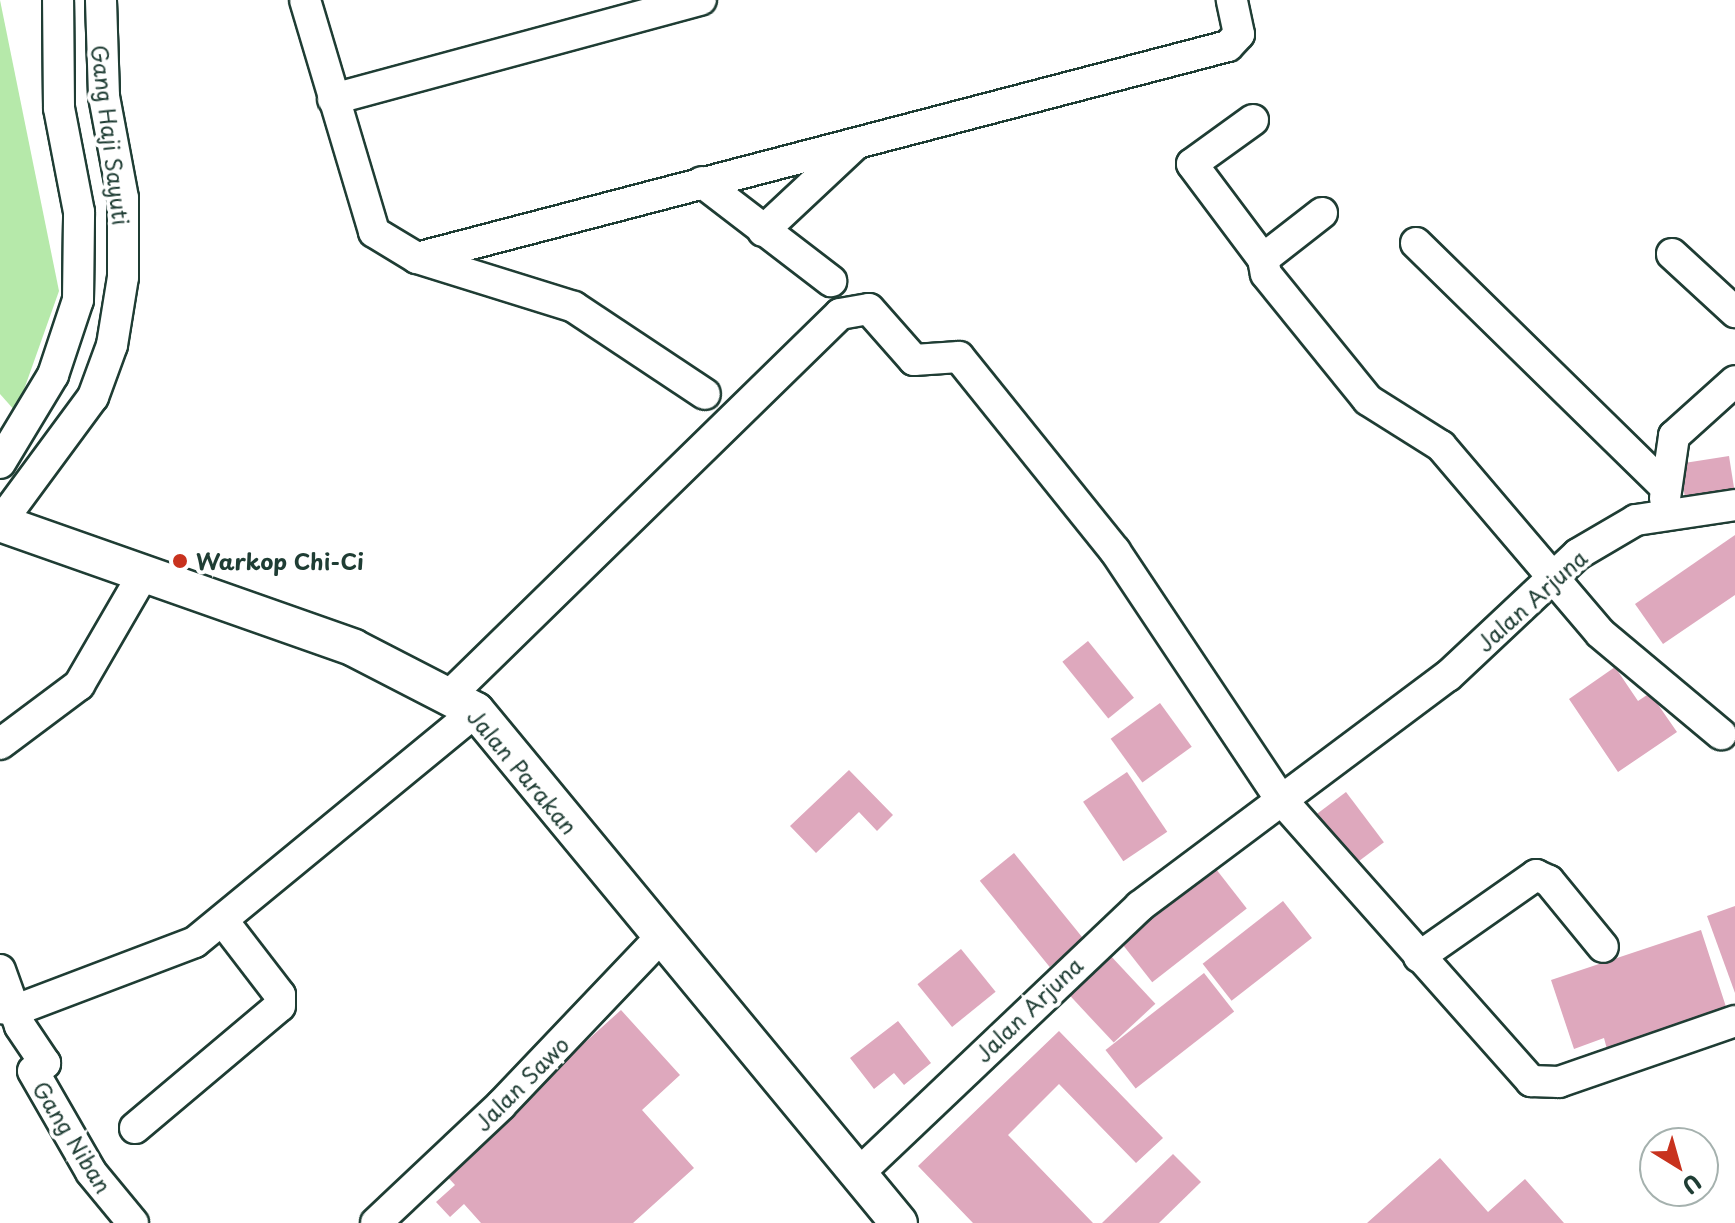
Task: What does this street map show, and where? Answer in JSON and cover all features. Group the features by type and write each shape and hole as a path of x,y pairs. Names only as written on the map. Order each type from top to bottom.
{"street":[{"name":"Gang Haji Sayuti","path":"0,463 53,375 78,300 79,212 59,108 58,0"},
{"name":"Gang Haji Sayuti","path":"0,523 93,397 112,345 123,277 123,198 104,96 101,0"},
{"path":"305,0 369,225 417,258 574,307 705,394"},
{"path":"333,99 701,0"},
{"path":"417,258 1228,46 1239,34 1232,0"},
{"path":"1253,120 1192,164 1263,259 1266,274 1368,400 1441,446 1549,578 1629,662 1721,734"},
{"path":"763,231 860,140"},
{"path":"702,182 831,281"},
{"path":"1263,259 1322,213"},
{"path":"1416,243 1664,500"},
{"path":"1672,254 1735,312"},
{"path":"0,970 8,1009 167,955 224,922 464,702 840,314 869,309 914,360 959,357 1115,551 1279,797 1419,957 1540,1083 1735,1021"},
{"path":"1664,500 1674,436 1735,381"},
{"name":"Jalan Arjuna","path":"860,1172 1085,954 1279,797 1448,676 1549,578 1609,534 1664,500 1735,505"},
{"name":"Jalan Parakan","path":"0,523 141,578 326,638 464,702 860,1172 899,1223"},
{"path":"0,744 79,685 141,578"},
{"path":"1419,957 1536,875 1549,881 1603,947"},
{"path":"135,1128 280,1006 280,995 224,922"},
{"name":"Jalan Sawo","path":"376,1223 511,1095 660,938"},
{"name":"Gang Niban","path":"8,1009 45,1063 33,1071 91,1172 133,1223"}],"green space":[{"path":"0,0 59,291 16,412 0,394"}],"building":[{"path":"1729,456 1735,495 1686,502 1680,464"},
{"path":"1735,535 1735,595 1663,644 1635,604"},
{"path":"1088,641 1134,698 1108,718 1062,662"},
{"path":"1615,667 1638,701 1650,693 1677,732 1618,772 1569,699"},
{"path":"1160,703 1192,747 1142,783 1111,739"},
{"path":"849,770 893,815 877,831 859,812 816,853 790,826"},
{"path":"1127,772 1167,832 1123,861 1083,802"},
{"path":"1346,792 1384,842 1345,872 1307,821"},
{"path":"1014,853 1084,939 1050,967 980,881"},
{"path":"1216,869 1247,908 1152,982 1121,943"},
{"path":"1283,901 1312,938 1232,1001 1203,964"},
{"path":"1735,906 1735,993 1707,916"},
{"path":"1701,930 1728,1013 1608,1053 1604,1038 1574,1049 1551,980"},
{"path":"961,949 996,992 952,1027 917,984"},
{"path":"1109,954 1155,1004 1114,1043 1067,993"},
{"path":"1204,973 1234,1012 1136,1089 1105,1050"},
{"path":"621,1010 680,1075 642,1110 694,1168 633,1223 481,1223 464,1204 450,1217 436,1202 455,1185 442,1171"},
{"path":"898,1021 931,1063 904,1085 894,1073 874,1089 850,1058"},
{"path":"1059,1031 1163,1138 1136,1163 1059,1084 1008,1135 1093,1223 973,1223 918,1166"},
{"path":"1173,1154 1201,1182 1159,1223 1102,1223"},
{"path":"1440,1158 1488,1212 1525,1179 1564,1223 1367,1223"}],"place":[{"name":"Warkop Chi-Ci","path":"180,561"}]}
